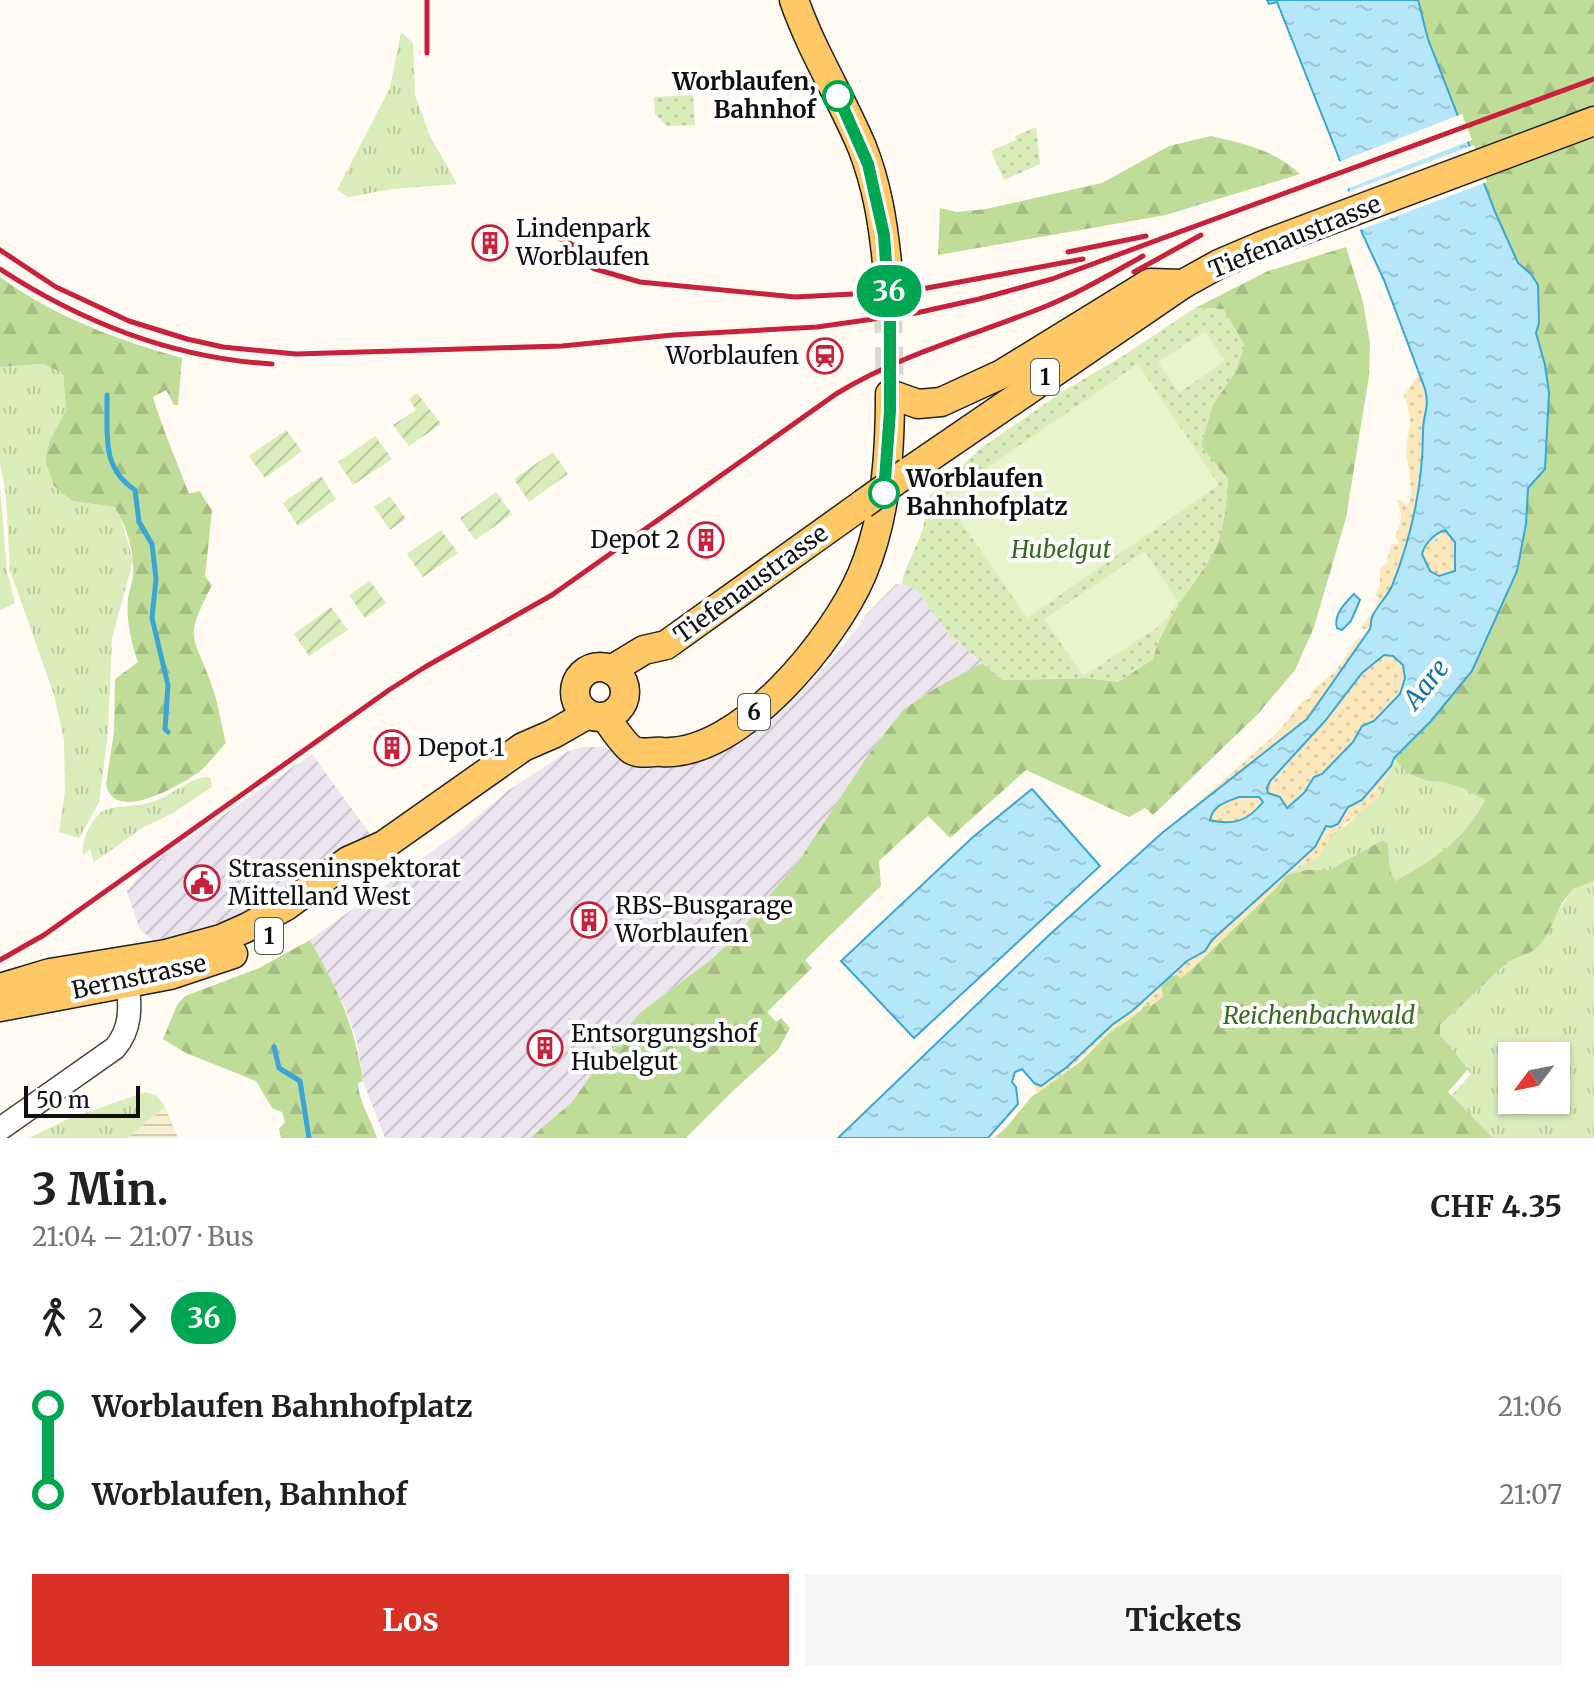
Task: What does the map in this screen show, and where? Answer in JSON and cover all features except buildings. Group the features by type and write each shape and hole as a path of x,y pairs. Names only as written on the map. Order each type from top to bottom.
{"main road":[{"path":"794,0 808,37 850,120 868,164 879,205 887,263"},
{"name":"Tiefenaustrasse","path":"604,698 644,650 666,645 908,472 1183,284 1241,254 1594,121"},
{"name":"6","path":"604,698 658,751 677,751 698,745 747,717 781,690 832,629 863,573 879,520 886,480 890,394 918,404 941,402 1002,374 1150,283 1183,284"},
{"name":"Bernstrasse","path":"0,988 50,973 127,971 170,975 227,957 267,937 359,874 384,845 523,747 544,720 604,698"},
{"name":"Bernstrasse","path":"0,1007 127,971"}],"street":[{"path":"0,1129 115,1048 128,1023 127,971"}],"shaded area":[{"path":"896,584 916,589 949,635 982,663 903,710 868,755 800,859 739,932 713,958 641,1012 615,1041 572,1102 530,1138 385,1138 363,1081 357,1041 346,1010 310,940 460,831 509,790 567,752 582,747 605,747 647,769 703,760 784,705 816,677 865,616"},
{"path":"312,754 370,834 280,896 231,919 155,941 140,930 127,892 143,870"},
{"path":"165,1107 178,1138 127,1138"}],"green space":[{"name":"Reichenbachwald","path":"1418,0 1594,0 1594,881 1573,889 1535,950 1508,962 1440,1025 1440,1035 1468,1069 1448,1092 1493,1138 994,1138 1031,1097 1080,1062 1110,1032 1140,1011 1168,977 1194,967 1286,875 1307,870 1329,870 1383,840 1388,844 1390,870 1395,881 1447,848 1468,826 1485,800 1462,788 1407,773 1394,758 1431,721 1472,671 1517,571 1528,488 1548,423 1545,365 1536,333 1539,293 1531,274 1518,263 1485,187 1428,39"},
{"path":"401,32 413,43 415,95 430,136 457,184 392,189 349,197 337,190 390,88"},
{"path":"693,95 695,125 667,126 655,114 654,97"},
{"path":"1036,127 1040,164 1004,180 991,151"},
{"path":"1211,136 1269,154 1300,174 1166,215 938,255 940,208 957,212 986,209 1102,183 1169,146"},
{"path":"1346,247 1363,302 1370,344 1369,376 1346,518 1314,627 1295,670 1257,715 1153,815 1145,808 1129,817 1026,770 950,838 928,816 879,861 881,886 805,960 812,968 767,1012 776,1022 781,1018 790,1028 778,1050 686,1138 530,1138 572,1102 615,1041 641,1012 713,958 739,932 800,859 868,755 903,710 982,663 1003,680 1088,678 1118,682 1153,659 1163,631 1211,557 1222,529 1225,509 1228,479 1201,446 1213,404 1236,371 1224,309 1195,308 1268,271"},
{"path":"0,277 42,304 87,326 182,358 178,405 174,405 166,390 153,397 189,494 200,491 212,511 205,576 212,585 197,618 194,638 215,695 226,743 199,772 163,792 134,802 121,801 112,796 106,784 114,732 115,679 138,662 128,615 133,566 129,539 114,507 72,501 54,486 45,461 49,442 66,410 63,373 43,364 0,367"},
{"name":"Hubelgut","path":"1195,308 1224,309 1245,346 1236,371 1213,405 1201,446 1228,479 1222,529 1211,557 1163,631 1153,659 1118,682 1088,678 1003,680 949,635 916,589 902,584 922,532 930,495 980,449 1065,390"},
{"path":"1205,331 1225,361 1179,393 1158,362"},
{"path":"43,364 63,373 66,410 49,442 45,461 54,486 72,501 113,507 120,515 133,561 112,638 108,732 99,803 79,838 59,832 65,791 64,740 54,695 10,570 6,496 0,462 0,367"},
{"path":"1138,364 1219,485 1027,618 944,497"},
{"path":"417,393 441,424 409,446 393,425 416,410 409,399"},
{"path":"286,430 302,451 265,478 249,456"},
{"path":"375,436 392,459 353,485 338,462"},
{"path":"553,452 568,474 529,502 514,479"},
{"path":"321,476 336,499 298,526 283,503"},
{"path":"0,485 7,572 15,603 0,610"},
{"path":"496,492 512,514 475,540 460,518"},
{"path":"390,496 406,519 390,530 374,507"},
{"path":"441,530 458,553 423,577 407,554"},
{"path":"1145,551 1178,602 1163,624 1083,676 1044,619"},
{"path":"370,581 386,603 365,618 349,595"},
{"path":"331,607 348,630 309,656 294,634"},
{"path":"1394,758 1416,776 1454,785 1485,800 1458,837 1435,857 1395,881 1390,870 1388,844 1383,840 1329,870 1307,870 1286,875 1312,858 1334,833 1362,810 1381,785"},
{"path":"210,777 212,787 173,813 144,827 94,862 90,849 83,855 88,831 103,811 152,802 195,780"},
{"path":"1594,881 1594,1138 1493,1138 1451,1096 1471,1074 1440,1035 1440,1025 1508,962 1535,950 1573,888"},
{"path":"310,940 337,991 350,1024 363,1081 358,1083 359,1090 377,1138 281,1138 279,1129 285,1122 282,1112 272,1108 256,1081 186,1053 163,1039 177,1005 185,996 259,968"},
{"path":"145,1092 157,1096 165,1107 127,1138 29,1138 68,1119"}],"sand":[{"path":"1420,373 1427,375 1431,479 1376,660 1385,655 1401,662 1405,678 1400,694 1374,721 1362,726 1353,742 1322,774 1314,777 1304,793 1287,809 1268,793 1254,812 1229,831 1114,876 1277,733 1303,701 1309,699 1313,690 1335,672 1358,638 1369,630 1360,628 1374,610 1379,597 1375,596 1380,584 1380,568 1387,563 1391,545 1399,543 1395,536 1401,519 1397,500 1407,507 1410,496 1406,449 1410,420 1404,395"},
{"path":"1445,530 1455,542 1456,571 1439,576 1430,571 1422,554 1430,539"},
{"path":"1394,758 1379,797 1332,835 1319,857 1286,875 1185,975 1181,978 1175,974 1161,983 1163,997 1151,1006 1141,1006 1130,1019 1036,1094 1034,1083"}],"water":[{"name":"Aare","path":"1267,0 1418,0 1428,39 1496,214 1518,263 1538,285 1539,323 1536,333 1549,393 1545,469 1528,488 1526,524 1517,571 1472,671 1431,721 1394,758 1391,766 1362,800 1348,807 1338,824 1326,826 1315,847 1212,940 1205,951 1187,961 1067,1067 1041,1086 1034,1083 1022,1069 1015,1072 1012,1082 1016,1087 1018,1104 988,1138 838,1138 1047,937 1162,833 1307,719 1370,629 1372,617 1392,586 1405,549 1418,490 1427,406 1425,389 1384,280 1362,233 1339,158 1277,2 1269,4","holes":["1445,530 1455,542 1455,571 1439,576 1430,571 1422,554 1430,539","1384,655 1393,656 1403,665 1405,678 1400,694 1374,721 1362,726 1353,742 1322,774 1314,777 1304,793 1287,808 1280,797 1268,793 1270,781 1325,721 1362,673","1239,797 1259,797 1263,802 1252,814 1240,820 1210,820 1217,807"]},
{"path":"1354,594 1360,600 1351,621 1342,630 1337,628 1338,614"},
{"path":"1032,789 1100,866 914,1038 841,961 973,837"}],"pier":[{"path":"1462,114 1472,140 1344,190 1336,163"},
{"path":"1474,145 1487,182 1357,231 1345,193"}],"waterway":[{"path":"107,395 107,436 111,460 116,471 135,490 139,522 152,544 156,579 152,618 168,685 165,729 168,732"},
{"path":"274,1047 279,1068 300,1081 309,1138"}],"tunnel":[{"path":"887,263 890,394"}],"railway":[{"path":"427,0 427,53"},
{"path":"0,250 56,287 129,321 223,347 296,354 562,346 673,335 817,327 916,313 1052,279 1594,79"},
{"path":"1134,272 1201,235"},
{"path":"1068,252 1146,236"},
{"path":"558,238 609,261"},
{"path":"555,250 595,269 640,282 795,297 911,291 1083,259"},
{"path":"0,960 44,935 389,690 552,595 836,394 910,357 1052,303 1143,256"},
{"path":"0,269 63,306 164,346 272,364"}],"bus line":[{"name":"36","path":"838,96 868,164 884,235 890,318 890,427 884,493"}],"place":[{"name":"Worblaufen, Bahnhof","path":"838,96"},
{"name":"Lindenpark Worblaufen","path":"490,243"},
{"name":"Worblaufen","path":"825,356"},
{"name":"Worblaufen Bahnhofplatz","path":"884,493"},
{"name":"Depot 2","path":"706,540"},
{"name":"Depot 1","path":"392,748"},
{"name":"Strasseninspektorat Mittelland West","path":"202,883"},
{"name":"RBS-Busgarage Worblaufen","path":"589,920"},
{"name":"Entsorgungshof Hubelgut","path":"545,1048"}]}
